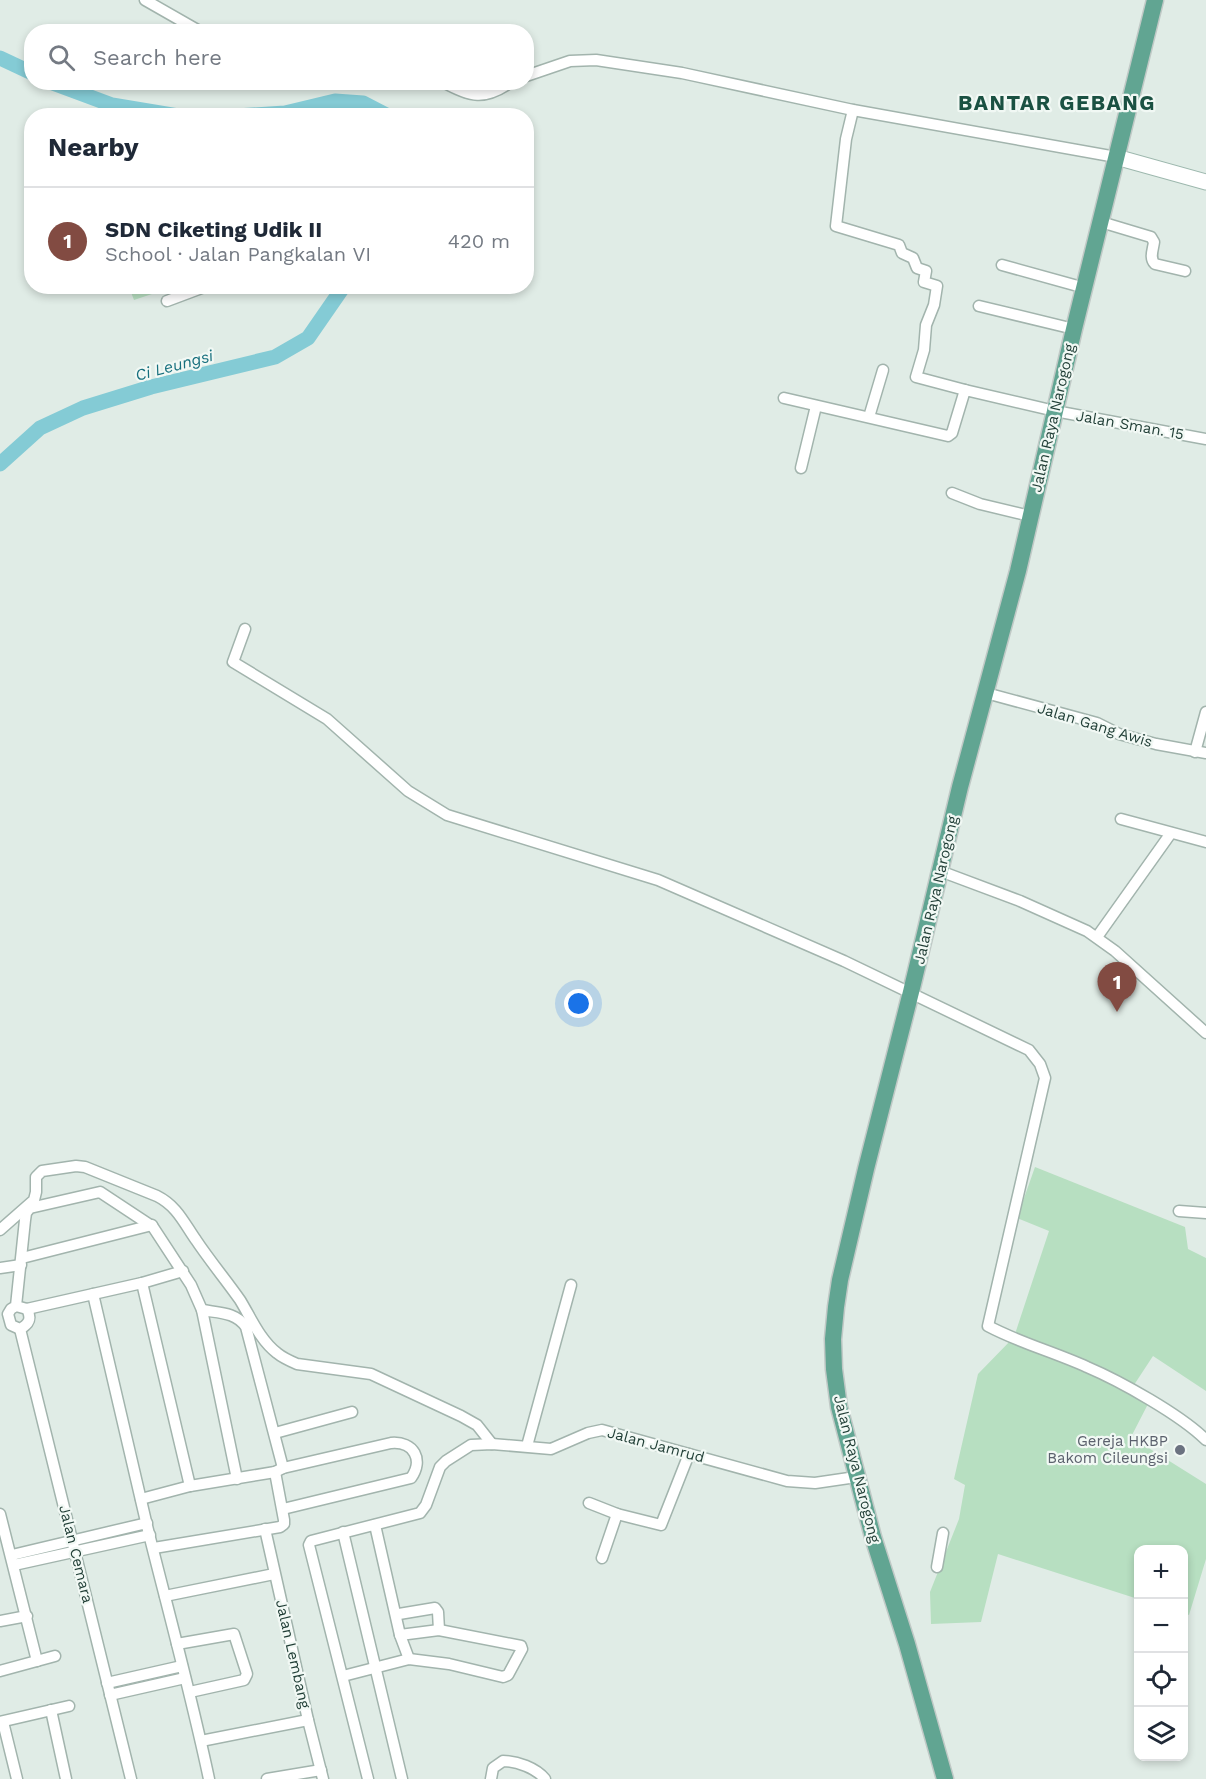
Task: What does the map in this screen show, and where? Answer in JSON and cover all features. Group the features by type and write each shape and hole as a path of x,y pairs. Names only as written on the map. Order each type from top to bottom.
{"main road":[{"name":"Jalan Raya Narogong","path":"945,1779 856,1477 839,1407 833,1339 836,1307 863,1180 1030,516 1155,0"}],"street":[{"path":"145,0 187,24"},
{"path":"534,73 570,62 596,60 682,73 853,110 1116,157 1206,182"},
{"path":"457,90 464,94 478,96 497,90"},
{"name":"Jalan Sman. 15","path":"853,110 846,139 836,226 899,245 902,253 914,258 917,268 926,271 924,282 937,286 934,305 926,325 924,350 916,377 1055,411 1206,438"},
{"path":"1101,222 1151,237 1154,242 1151,259 1153,262 1185,271"},
{"path":"1002,265 1084,288"},
{"path":"167,301 181,294"},
{"path":"979,306 1074,329"},
{"path":"869,417 884,370"},
{"path":"784,398 948,436 952,433 965,390"},
{"path":"801,468 816,406"},
{"path":"952,494 980,504 1030,516"},
{"path":"245,629 233,662 327,719 408,791 447,815 658,880 911,992 1029,1050 1040,1064 1045,1078 988,1326 1010,1338 1088,1367 1153,1402 1206,1440"},
{"name":"Jalan Gang Awis","path":"986,693 1063,719 1097,723 1119,734 1201,752"},
{"path":"1201,752 1206,712"},
{"path":"1121,819 1206,842"},
{"path":"1097,937 1171,832"},
{"path":"940,871 1020,901 1097,937 1206,1034"},
{"path":"0,1230 34,1200 36,1177 42,1171 67,1166 85,1167 157,1196 167,1201 180,1214 194,1238 276,1353 297,1364 370,1374 477,1425 492,1444"},
{"path":"183,1271 93,1294 22,1308 11,1309 4,1320 20,1329 30,1320 22,1308 22,1262 26,1213 34,1206 100,1192 152,1226 183,1271 202,1310 237,1479"},
{"path":"1179,1211 1206,1213"},
{"path":"0,1268 152,1226"},
{"path":"142,1282 190,1486"},
{"path":"526,1446 571,1285"},
{"path":"93,1294 209,1779"},
{"path":"154,1548 284,1524 274,1432 246,1327 235,1315 202,1310"},
{"name":"Jalan Cemara","path":"20,1329 131,1779"},
{"path":"274,1432 352,1412"},
{"name":"Jalan Jamrud","path":"368,1779 309,1544 311,1541 420,1513 432,1491 438,1472 446,1461 474,1444 551,1449 588,1433 602,1430 787,1481 815,1483 856,1477"},
{"path":"141,1499 190,1486 237,1479 392,1443 403,1444 416,1455 417,1470 411,1478 283,1509"},
{"path":"590,1503 617,1514 661,1525 689,1454"},
{"path":"602,1558 617,1514"},
{"path":"1,1519 37,1661"},
{"path":"13,1560 74,1546 147,1523"},
{"path":"375,1525 400,1635 409,1659"},
{"name":"Jalan Lembang","path":"265,1529 322,1774"},
{"path":"343,1532 402,1779"},
{"path":"937,1567 943,1533"},
{"path":"74,1546 150,1535"},
{"path":"165,1596 274,1574"},
{"path":"399,1614 435,1608 438,1612 439,1630"},
{"path":"0,1621 27,1616"},
{"path":"343,1676 409,1659 449,1664 504,1677 508,1675 522,1649 521,1646 439,1630 400,1635"},
{"path":"177,1644 234,1634 247,1674 244,1680 190,1692"},
{"path":"0,1671 55,1656"},
{"path":"107,1683 182,1666"},
{"path":"110,1695 185,1678"},
{"path":"17,1779 1,1722 69,1706"},
{"path":"51,1710 66,1779"},
{"path":"201,1740 308,1720"},
{"path":"491,1779 494,1768 503,1761 519,1763 545,1779"},
{"path":"267,1779 322,1774"}],"green space":[{"path":"132,294 152,294 134,300"},
{"path":"1035,1167 1185,1227 1188,1249 1206,1258 1206,1391 1153,1356 1132,1388 1148,1404 1131,1437 1206,1484 1206,1559 1189,1615 1188,1545 1134,1545 1134,1598 998,1554 981,1622 931,1624 930,1592 959,1519 965,1485 954,1479 978,1374 1014,1337 1049,1231 1017,1218"}],"waterway":[{"name":"Ci Leungsi","path":"0,58 24,69"},
{"name":"Ci Leungsi","path":"72,90 112,105 130,108"},
{"name":"Ci Leungsi","path":"306,108 335,101 363,103 373,108"},
{"name":"Ci Leungsi","path":"0,464 40,428 83,408 151,387 275,357 308,338 338,294"}],"place":[{"name":"SDN Ciketing Udik II","path":"1117,1012"},
{"name":"Gereja HKBP Bakom Cileungsi","path":"1180,1450"}],"district":[{"name":"BANTAR GEBANG","path":"1057,103"}]}
